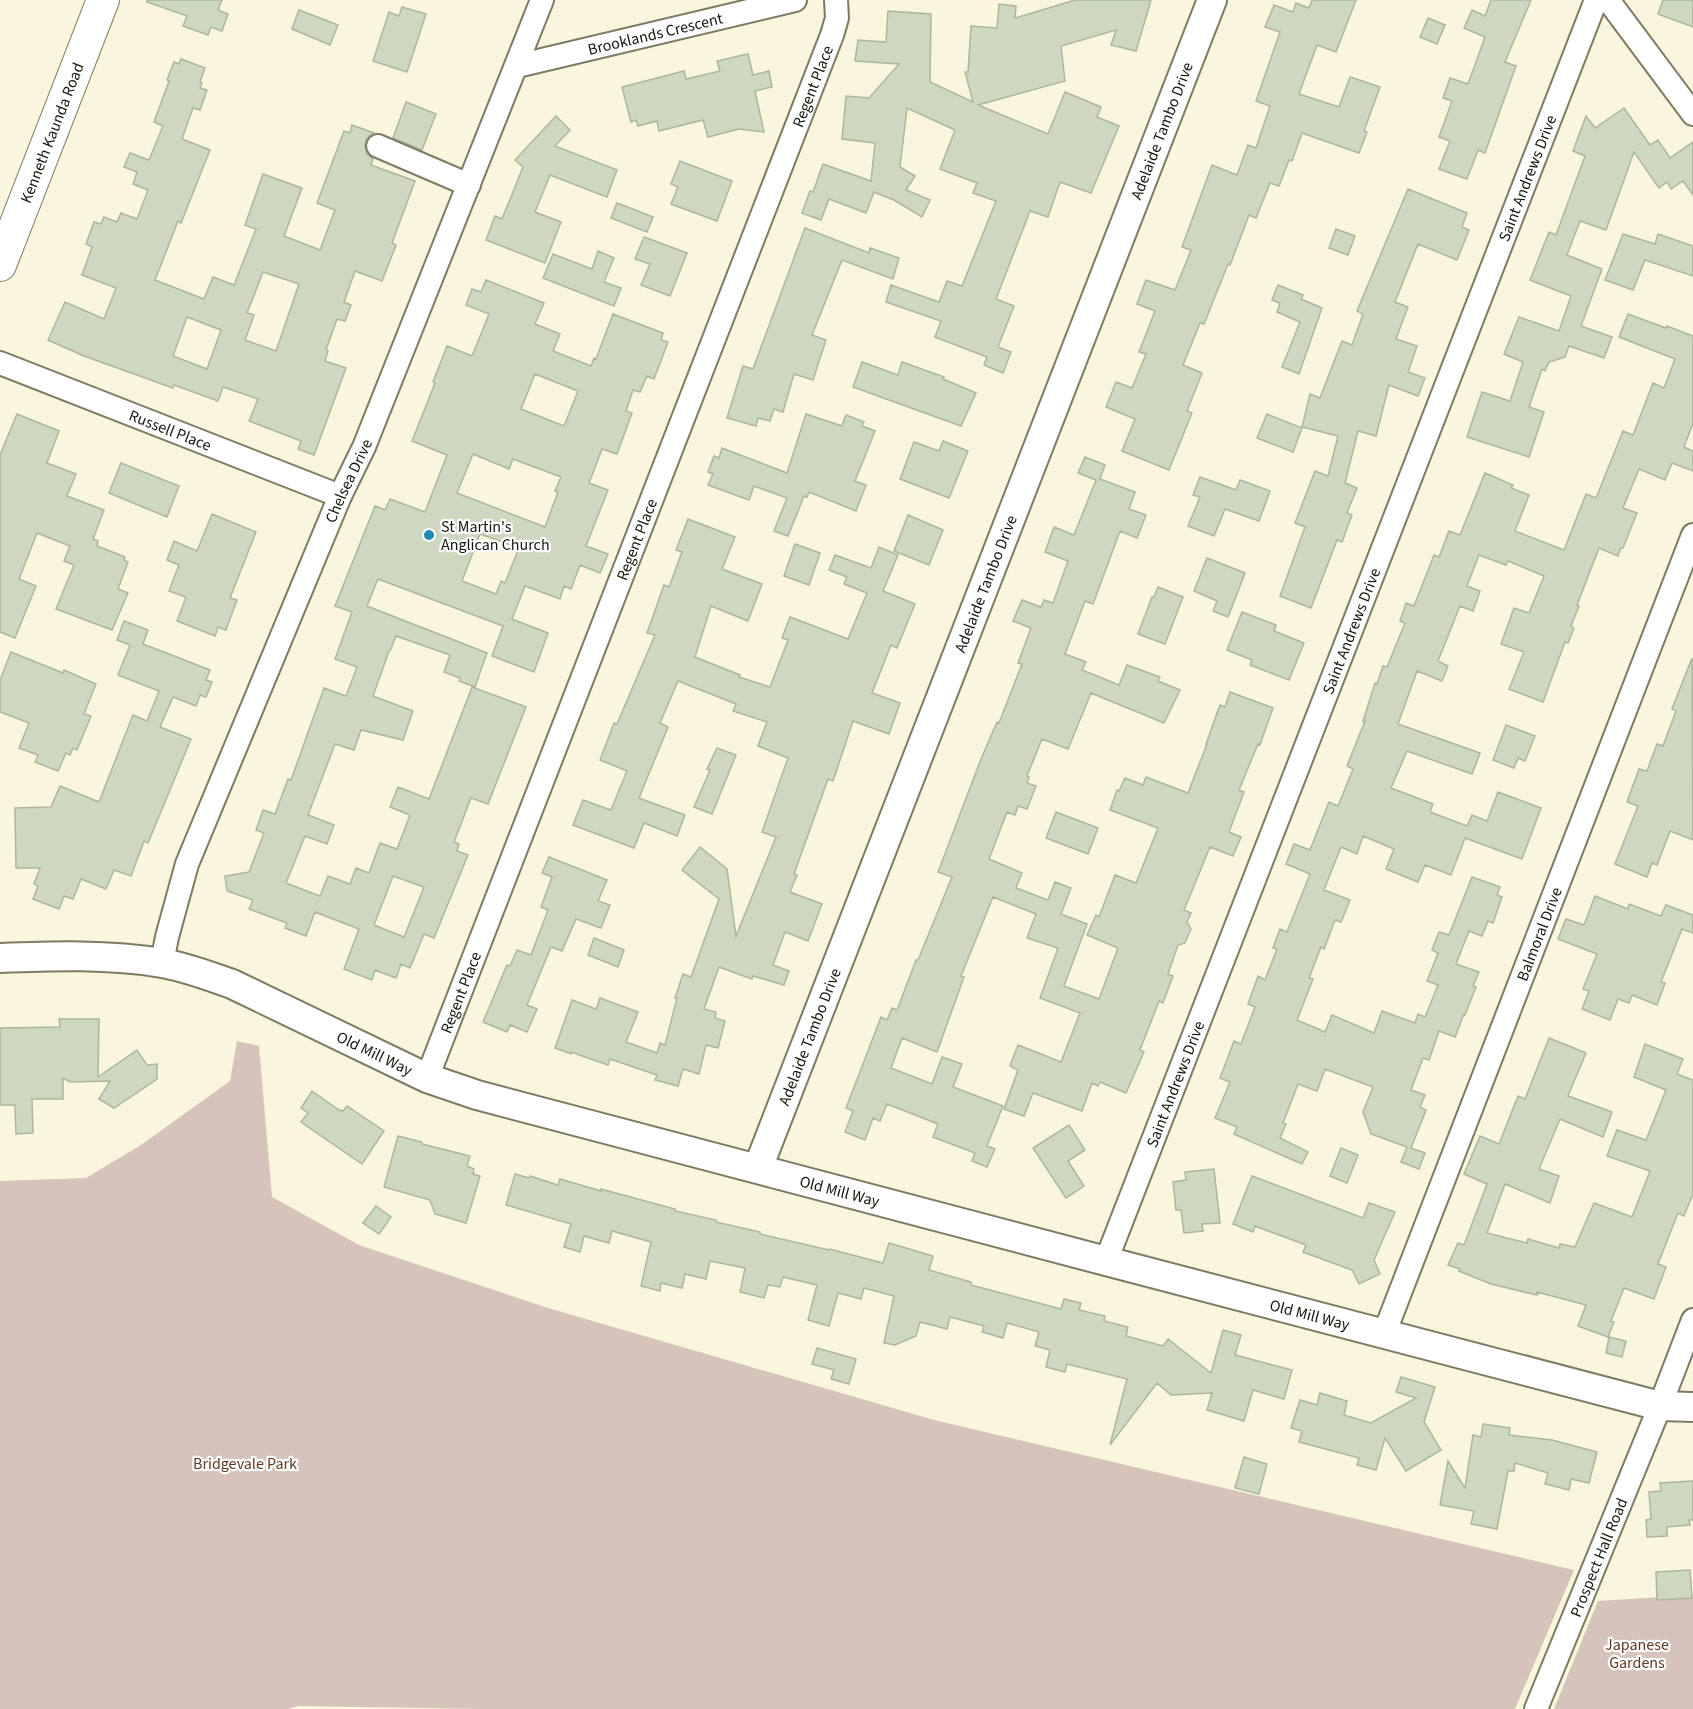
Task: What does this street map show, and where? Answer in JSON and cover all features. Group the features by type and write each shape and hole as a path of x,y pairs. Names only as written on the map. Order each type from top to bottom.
{"main road":[{"name":"Kenneth Kaunda Road","path":"0,265 103,0"}],"street":[{"name":"Chelsea Drive","path":"162,963 187,864 340,496 364,447 542,0"},
{"name":"Brooklands Crescent","path":"517,66 795,0"},
{"name":"Regent Place","path":"427,1078 832,35 837,18 836,0"},
{"name":"Adelaide Tambo Drive","path":"758,1168 1212,0"},
{"name":"Saint Andrews Drive","path":"1106,1261 1596,0"},
{"path":"1608,0 1693,114"},
{"path":"378,146 469,184"},
{"name":"Russell Place","path":"0,363 340,496"},
{"name":"Balmoral Drive","path":"1384,1334 1693,535"},
{"name":"Old Mill Way","path":"0,958 101,957 162,963 200,972 232,984 427,1078 488,1097 1660,1406 1693,1407"},
{"name":"Prospect Hall Road","path":"1536,1709 1693,1320"}],"green space":[{"name":"Bridgevale Park","path":"237,1041 259,1046 272,1197 359,1245 548,1308 934,1420 1574,1570 1515,1709 483,1709 298,1706 288,1709 0,1709 0,1181 86,1178 141,1145 230,1081"},
{"name":"Japanese Gardens","path":"1693,1595 1693,1709 1554,1709 1598,1601"}],"building":[{"path":"147,0 222,0 218,10 228,14 222,31 211,27 208,35 183,26 187,16 147,2"},
{"path":"1075,0 1151,0 1136,51 1111,45 1116,30 1061,46 1065,81 978,105 1048,134 1065,92 1101,107 1097,117 1119,126 1091,193 1060,182 1048,217 1030,211 996,299 1014,306 998,347 1011,352 1003,373 984,365 987,357 935,337 941,321 886,302 891,285 939,302 947,281 962,286 996,201 973,193 977,183 940,169 955,130 907,108 900,167 915,176 906,190 930,200 922,217 894,200 874,192 866,213 829,199 821,220 802,213 810,191 813,192 823,164 871,181 875,143 842,139 846,96 869,98 899,64 855,61 858,40 886,42 888,11 931,14 930,82 973,102 965,72 968,72 971,26 997,28 999,4 1016,6 1015,18"},
{"path":"1312,0 1356,0 1336,52 1317,45 1299,94 1339,107 1350,77 1380,87 1364,131 1367,132 1359,153 1302,133 1292,161 1289,160 1279,186 1270,183 1256,218 1249,215 1230,265 1228,264 1204,324 1200,323 1183,365 1202,373 1187,411 1192,413 1169,470 1122,451 1135,419 1106,407 1116,382 1132,388 1146,354 1139,352 1155,311 1137,304 1146,280 1175,290 1191,250 1182,247 1212,165 1237,175 1248,145 1256,148 1270,106 1256,101 1280,32 1265,27 1274,5 1293,12 1296,3 1309,8"},
{"path":"1491,0 1531,0 1505,62 1516,66 1485,153 1478,150 1467,179 1439,169 1450,141 1439,137 1452,101 1443,98 1450,78 1468,84 1485,37 1464,28 1472,10 1485,16"},
{"path":"1663,0 1693,0 1693,27 1658,14"},
{"path":"402,7 426,14 407,72 373,61 389,12 399,16"},
{"path":"299,10 338,25 330,45 292,29"},
{"path":"1428,18 1445,25 1437,44 1420,37"},
{"path":"748,54 753,75 769,71 772,87 755,91 764,132 739,129 708,137 703,120 659,131 657,121 638,126 636,120 631,122 622,87 684,71 686,79 720,71 717,61"},
{"path":"181,59 205,68 200,88 207,90 200,110 193,108 182,139 210,150 181,223 178,221 155,280 204,299 213,277 234,285 256,229 245,225 263,174 302,188 284,236 320,250 335,210 317,203 344,131 350,133 352,125 374,133 366,140 365,147 367,154 373,159 371,165 415,181 392,243 396,245 382,281 355,271 344,302 351,305 345,321 337,319 326,350 328,351 325,361 346,368 314,455 298,449 301,441 249,421 258,399 223,387 218,401 174,385 173,388 84,356 48,340 65,302 104,319 116,288 82,275 92,247 86,244 94,222 101,224 104,217 117,222 121,213 137,219 148,190 133,184 137,172 124,167 130,153 149,160 163,126 154,122 169,81 167,80 174,62 179,64","holes":["263,272 299,284 276,351 245,340 254,315 247,313","187,317 221,330 207,369 173,356"]},
{"path":"406,102 436,114 422,150 393,138"},
{"path":"1624,108 1650,145 1658,140 1670,158 1693,142 1693,195 1683,181 1671,189 1667,182 1659,188 1634,152 1606,230 1580,221 1567,255 1602,269 1581,326 1612,337 1604,358 1569,346 1565,357 1549,362 1545,371 1542,369 1529,407 1544,412 1529,457 1467,437 1482,392 1510,401 1523,362 1504,354 1519,317 1559,331 1571,296 1530,280 1549,232 1556,235 1585,156 1573,151 1586,116 1595,128"},
{"path":"556,116 570,130 555,146 617,170 607,197 550,175 535,212 561,222 545,263 486,240 495,216 502,219 523,167 515,160"},
{"path":"680,161 732,181 717,221 671,204 678,187 671,184"},
{"path":"1408,189 1467,213 1462,227 1469,230 1457,260 1418,244 1395,302 1408,307 1396,339 1417,346 1408,372 1425,378 1418,396 1389,385 1376,436 1358,431 1345,483 1357,488 1347,513 1352,515 1342,542 1337,540 1311,608 1280,596 1305,527 1295,523 1315,471 1328,476 1338,436 1302,427 1310,394 1320,398 1342,341 1352,345 1363,314 1357,311"},
{"path":"617,203 653,217 647,232 611,218"},
{"path":"805,228 869,253 870,248 899,258 893,279 842,260 812,335 826,340 813,380 794,374 783,412 774,409 770,421 758,418 756,426 727,418 743,366 753,369"},
{"path":"1336,229 1355,236 1348,255 1329,248"},
{"path":"1623,234 1655,244 1658,234 1693,246 1693,276 1645,260 1633,290 1605,280"},
{"path":"644,237 687,253 670,296 641,285 650,264 635,259"},
{"path":"598,251 614,258 604,282 621,288 614,306 543,278 553,254 592,269"},
{"path":"486,280 544,303 535,324 560,334 553,351 591,366 594,358 596,359 613,314 663,333 661,340 668,342 654,379 647,376 640,392 633,390 626,411 632,413 617,454 602,449 589,483 608,490 586,546 608,554 600,573 580,565 571,589 564,586 560,599 525,586 512,619 548,633 534,672 492,656 503,626 378,579 367,606 487,653 475,687 444,672 450,655 396,636 373,696 413,711 403,740 361,730 354,750 335,744 308,815 334,825 327,844 305,836 286,883 320,896 328,876 350,884 356,868 369,873 380,843 397,849 410,815 390,807 398,787 429,799 472,687 526,707 488,804 471,798 454,842 459,844 457,851 468,855 434,938 424,934 410,968 401,964 396,978 375,970 372,980 344,969 359,929 315,912 306,936 285,928 287,923 249,909 253,900 227,891 225,876 249,872 264,833 256,830 263,810 275,814 288,779 291,780 324,688 346,696 357,667 335,659 352,612 335,606 375,506 385,510 390,499 425,512 447,455 412,441 447,346 472,356 489,314 466,305 472,289 481,292","holes":["535,374 578,391 564,426 521,409","473,454 509,469 513,459 561,477 545,527 457,493","480,534 519,548 505,583 501,581 496,594 462,581","393,876 424,887 404,937 374,925"]},
{"path":"1278,285 1303,295 1301,299 1322,308 1299,374 1282,367 1300,322 1277,312 1280,303 1272,300"},
{"path":"1628,314 1693,336 1693,423 1684,447 1693,451 1693,471 1672,463 1665,480 1639,469 1623,508 1637,513 1623,548 1618,556 1599,548 1577,605 1579,606 1571,626 1574,628 1568,643 1565,642 1543,702 1509,689 1524,652 1501,644 1514,608 1529,613 1544,576 1508,561 1506,565 1479,555 1467,586 1480,591 1473,611 1460,606 1438,661 1448,666 1442,681 1417,671 1398,724 1480,753 1472,774 1407,751 1391,788 1433,804 1430,812 1467,826 1472,815 1487,821 1498,792 1541,808 1522,859 1465,838 1451,875 1425,865 1418,882 1386,869 1394,849 1363,836 1357,854 1341,847 1324,890 1350,900 1341,922 1335,920 1324,949 1321,947 1309,978 1313,979 1297,1020 1325,1032 1332,1015 1374,1033 1382,1011 1415,1023 1418,1014 1425,1017 1438,985 1427,981 1438,953 1432,950 1439,932 1449,935 1472,877 1500,887 1497,895 1502,897 1493,923 1488,921 1482,936 1469,931 1456,964 1479,972 1473,986 1476,987 1455,1037 1439,1031 1429,1060 1423,1058 1411,1090 1425,1095 1420,1107 1426,1110 1411,1148 1425,1153 1419,1169 1401,1162 1407,1147 1371,1134 1363,1112 1373,1087 1325,1069 1317,1091 1298,1084 1283,1123 1286,1124 1280,1138 1308,1152 1302,1164 1234,1134 1237,1127 1215,1118 1230,1082 1220,1078 1234,1041 1241,1044 1255,1007 1248,1004 1258,976 1265,980 1277,949 1273,948 1280,929 1287,932 1310,874 1286,864 1294,844 1310,850 1329,802 1338,806 1353,769 1347,766 1365,721 1363,721 1375,683 1377,684 1383,666 1387,667 1405,623 1400,621 1406,603 1414,606 1434,555 1439,557 1449,531 1460,535 1485,473 1529,495 1515,531 1564,550 1586,494 1596,498 1623,431 1633,435 1653,383 1664,388 1675,359 1619,337"},
{"path":"862,362 898,375 902,362 944,377 943,379 976,393 961,426 853,387"},
{"path":"17,414 59,431 47,463 76,474 67,496 104,510 93,539 98,541 97,546 125,557 124,560 128,562 118,589 128,593 112,630 56,609 74,565 64,561 70,546 37,533 19,579 36,586 15,638 0,632 0,455"},
{"path":"806,414 842,426 846,415 864,422 862,426 875,431 855,481 866,485 856,511 809,492 807,497 804,496 788,536 774,531 787,498 754,486 749,500 708,485 713,474 708,472 714,456 719,458 722,448 787,473"},
{"path":"1267,414 1302,428 1293,452 1257,438"},
{"path":"943,441 968,451 949,498 900,479 914,442 939,451"},
{"path":"1085,457 1105,465 1100,479 1135,492 1129,509 1146,515 1137,538 1120,531 1093,604 1085,601 1065,654 1086,662 1082,670 1119,685 1127,665 1160,677 1158,681 1180,690 1164,723 1091,693 1068,749 1042,739 1027,776 1029,777 1027,783 1036,786 1027,809 1018,806 1015,815 1007,812 989,859 1022,873 1016,888 1048,900 1055,882 1071,888 1061,914 1087,924 1064,986 1099,999 1118,948 1087,935 1096,915 1099,917 1115,875 1136,883 1158,828 1110,810 1117,790 1119,791 1125,778 1143,785 1146,777 1188,793 1220,705 1225,707 1230,692 1273,708 1260,745 1258,744 1239,790 1244,792 1229,832 1241,837 1233,856 1210,847 1184,910 1191,913 1187,922 1191,929 1185,943 1178,945 1168,974 1173,976 1163,1003 1159,1001 1140,1050 1144,1052 1126,1093 1100,1082 1098,1086 1092,1083 1082,1111 1033,1093 1024,1116 1004,1109 1018,1070 1010,1066 1018,1045 1061,1062 1080,1013 1040,998 1058,948 1027,938 1036,914 993,897 961,976 964,977 937,1052 902,1038 891,1068 932,1084 942,1057 962,1064 953,1087 1003,1106 987,1146 995,1149 987,1167 972,1161 975,1153 933,1137 938,1124 887,1104 880,1121 873,1118 865,1140 845,1132 853,1111 846,1108 881,1017 887,1020 892,1008 897,1010 952,877 938,872 981,759 997,722 999,723 1022,664 1018,663 1031,628 1013,621 1022,600 1041,607 1044,600 1053,603 1068,561 1045,552 1054,527 1074,535 1096,480 1078,473"},
{"path":"121,463 179,486 167,517 109,493"},
{"path":"1200,477 1236,490 1240,480 1270,491 1259,521 1225,509 1214,536 1188,526 1200,497 1193,495"},
{"path":"212,514 256,532 230,598 237,600 226,630 218,627 215,636 177,621 186,597 169,591 179,565 167,560 174,541 197,551"},
{"path":"908,515 943,530 929,565 894,551"},
{"path":"688,519 735,537 722,569 762,584 748,621 711,606 695,657 740,675 739,677 770,687 788,640 782,638 790,617 848,639 867,593 844,584 847,577 829,570 835,555 871,568 879,547 898,555 883,591 915,604 897,648 891,645 872,693 900,703 889,734 853,721 833,781 828,779 794,874 797,875 790,892 822,904 808,941 785,932 773,965 789,971 784,985 753,976 752,979 719,967 704,1009 716,1012 715,1018 725,1021 718,1048 706,1045 699,1074 683,1069 678,1086 655,1080 657,1075 610,1059 608,1065 555,1048 572,1000 596,1009 600,998 638,1012 626,1042 657,1053 660,1043 665,1045 677,998 675,998 683,974 691,977 719,899 682,870 700,847 727,869 736,936 776,837 762,832 788,758 758,746 767,722 733,711 736,704 678,681 660,723 668,727 639,798 685,815 677,836 644,823 634,848 573,825 583,800 611,810 627,771 600,760 614,723 617,724 655,635 647,633 664,585 669,587 682,552 676,550"},
{"path":"795,544 820,553 809,585 784,576"},
{"path":"1207,558 1245,573 1228,617 1213,611 1217,601 1194,591"},
{"path":"1158,587 1183,597 1165,644 1138,634"},
{"path":"1242,612 1276,625 1274,631 1304,643 1289,680 1250,665 1252,660 1227,650"},
{"path":"124,621 148,630 143,644 210,670 206,680 212,682 206,697 200,695 196,706 173,697 160,727 191,739 148,843 144,841 131,876 114,870 106,889 81,879 73,899 64,896 59,909 33,899 38,886 34,884 40,868 16,868 15,808 51,807 60,786 99,802 133,715 147,721 159,691 118,675 130,645 117,640"},
{"path":"11,652 63,673 64,670 96,684 84,714 91,716 77,750 73,748 70,755 66,753 58,771 35,762 38,755 19,748 29,723 0,712 0,680"},
{"path":"1692,658 1693,840 1670,831 1657,865 1652,863 1647,877 1615,864 1638,806 1627,802 1639,769 1647,771 1657,744 1663,746 1676,711 1672,709"},
{"path":"1506,725 1535,736 1525,761 1518,758 1514,768 1493,760"},
{"path":"717,748 736,755 712,814 694,807"},
{"path":"1056,812 1098,828 1088,854 1046,838"},
{"path":"549,857 607,880 598,901 610,905 601,928 576,919 562,951 551,947 527,1005 537,1009 527,1032 510,1025 507,1032 483,1022 507,965 510,966 517,950 531,955 548,910 541,907 552,877 542,873"},
{"path":"1595,896 1628,909 1629,904 1661,916 1666,905 1693,915 1693,933 1682,929 1661,982 1665,983 1657,1005 1632,995 1629,1003 1618,999 1610,1020 1582,1009 1589,991 1583,989 1597,954 1558,939 1566,919 1584,925"},
{"path":"594,938 624,950 618,967 588,955"},
{"path":"59,1019 99,1019 98,1077 137,1050 147,1065 157,1064 157,1079 114,1108 99,1099 110,1081 70,1082 63,1078 63,1099 32,1099 33,1133 16,1134 15,1105 0,1105 0,1028 60,1027"},
{"path":"1549,1038 1586,1053 1568,1096 1612,1112 1603,1137 1560,1119 1539,1169 1559,1176 1550,1203 1505,1184 1487,1233 1527,1243 1528,1239 1559,1248 1560,1244 1575,1247 1594,1203 1632,1217 1650,1171 1607,1156 1617,1130 1646,1140 1666,1090 1634,1077 1645,1044 1683,1059 1677,1074 1693,1080 1693,1194 1684,1216 1678,1213 1658,1264 1666,1267 1654,1299 1624,1288 1611,1321 1614,1322 1608,1337 1578,1326 1586,1305 1537,1292 1537,1295 1491,1284 1448,1265 1458,1243 1464,1245 1487,1184 1464,1174 1480,1136 1499,1144 1518,1096 1525,1099"},
{"path":"312,1091 339,1110 343,1111 347,1106 384,1131 362,1164 301,1122 308,1113 301,1108"},
{"path":"1069,1125 1085,1150 1068,1161 1084,1186 1066,1198 1033,1148"},
{"path":"398,1136 470,1156 467,1166 474,1169 473,1174 480,1176 466,1223 435,1214 430,1200 384,1187"},
{"path":"1341,1148 1358,1155 1347,1183 1330,1176"},
{"path":"1214,1169 1220,1223 1202,1224 1203,1231 1184,1233 1181,1210 1176,1210 1173,1182 1186,1180 1185,1172"},
{"path":"515,1174 558,1185 560,1179 760,1232 760,1234 883,1263 889,1243 933,1256 929,1270 971,1282 971,1285 1061,1309 1064,1299 1081,1303 1079,1310 1105,1316 1104,1321 1128,1327 1126,1336 1163,1346 1168,1339 1211,1373 1223,1330 1241,1335 1235,1355 1292,1370 1284,1399 1253,1390 1244,1421 1207,1410 1212,1393 1171,1395 1157,1383 1110,1445 1127,1379 1067,1364 1065,1372 1046,1367 1050,1350 1035,1346 1039,1332 1007,1323 1003,1338 982,1332 984,1326 950,1317 947,1329 920,1322 916,1336 895,1345 884,1343 894,1296 864,1288 861,1299 838,1293 829,1326 808,1320 817,1285 783,1277 780,1287 768,1285 764,1298 740,1292 745,1268 710,1261 706,1279 685,1274 682,1288 661,1283 660,1291 641,1286 651,1242 612,1231 609,1243 584,1236 580,1252 564,1247 571,1224 506,1205"},
{"path":"1252,1176 1363,1218 1369,1203 1395,1212 1374,1260 1380,1274 1359,1284 1352,1270 1303,1252 1306,1245 1255,1226 1253,1232 1233,1224"},
{"path":"376,1206 391,1217 379,1234 363,1223"},
{"path":"1609,1337 1626,1341 1622,1357 1606,1353"},
{"path":"817,1348 856,1359 849,1384 831,1379 834,1370 812,1364"},
{"path":"1401,1377 1435,1387 1424,1422 1441,1450 1406,1471 1385,1438 1376,1470 1357,1465 1359,1458 1299,1442 1302,1431 1291,1428 1300,1400 1317,1405 1320,1393 1347,1401 1344,1415 1371,1423 1416,1398 1396,1392"},
{"path":"1483,1424 1510,1428 1509,1435 1552,1440 1597,1452 1589,1483 1571,1479 1569,1490 1545,1484 1548,1473 1515,1463 1514,1471 1508,1471 1497,1529 1471,1524 1474,1511 1440,1505 1448,1461 1465,1488 1473,1435 1481,1437"},
{"path":"1244,1457 1267,1464 1259,1494 1235,1488"},
{"path":"1693,1481 1693,1520 1689,1520 1690,1525 1667,1527 1667,1536 1647,1537 1646,1520 1651,1519 1649,1492 1661,1491 1660,1483"},
{"path":"1690,1570 1692,1598 1657,1600 1656,1572"}],"place":[{"name":"St Martin's Anglican Church","path":"429,535"}]}
